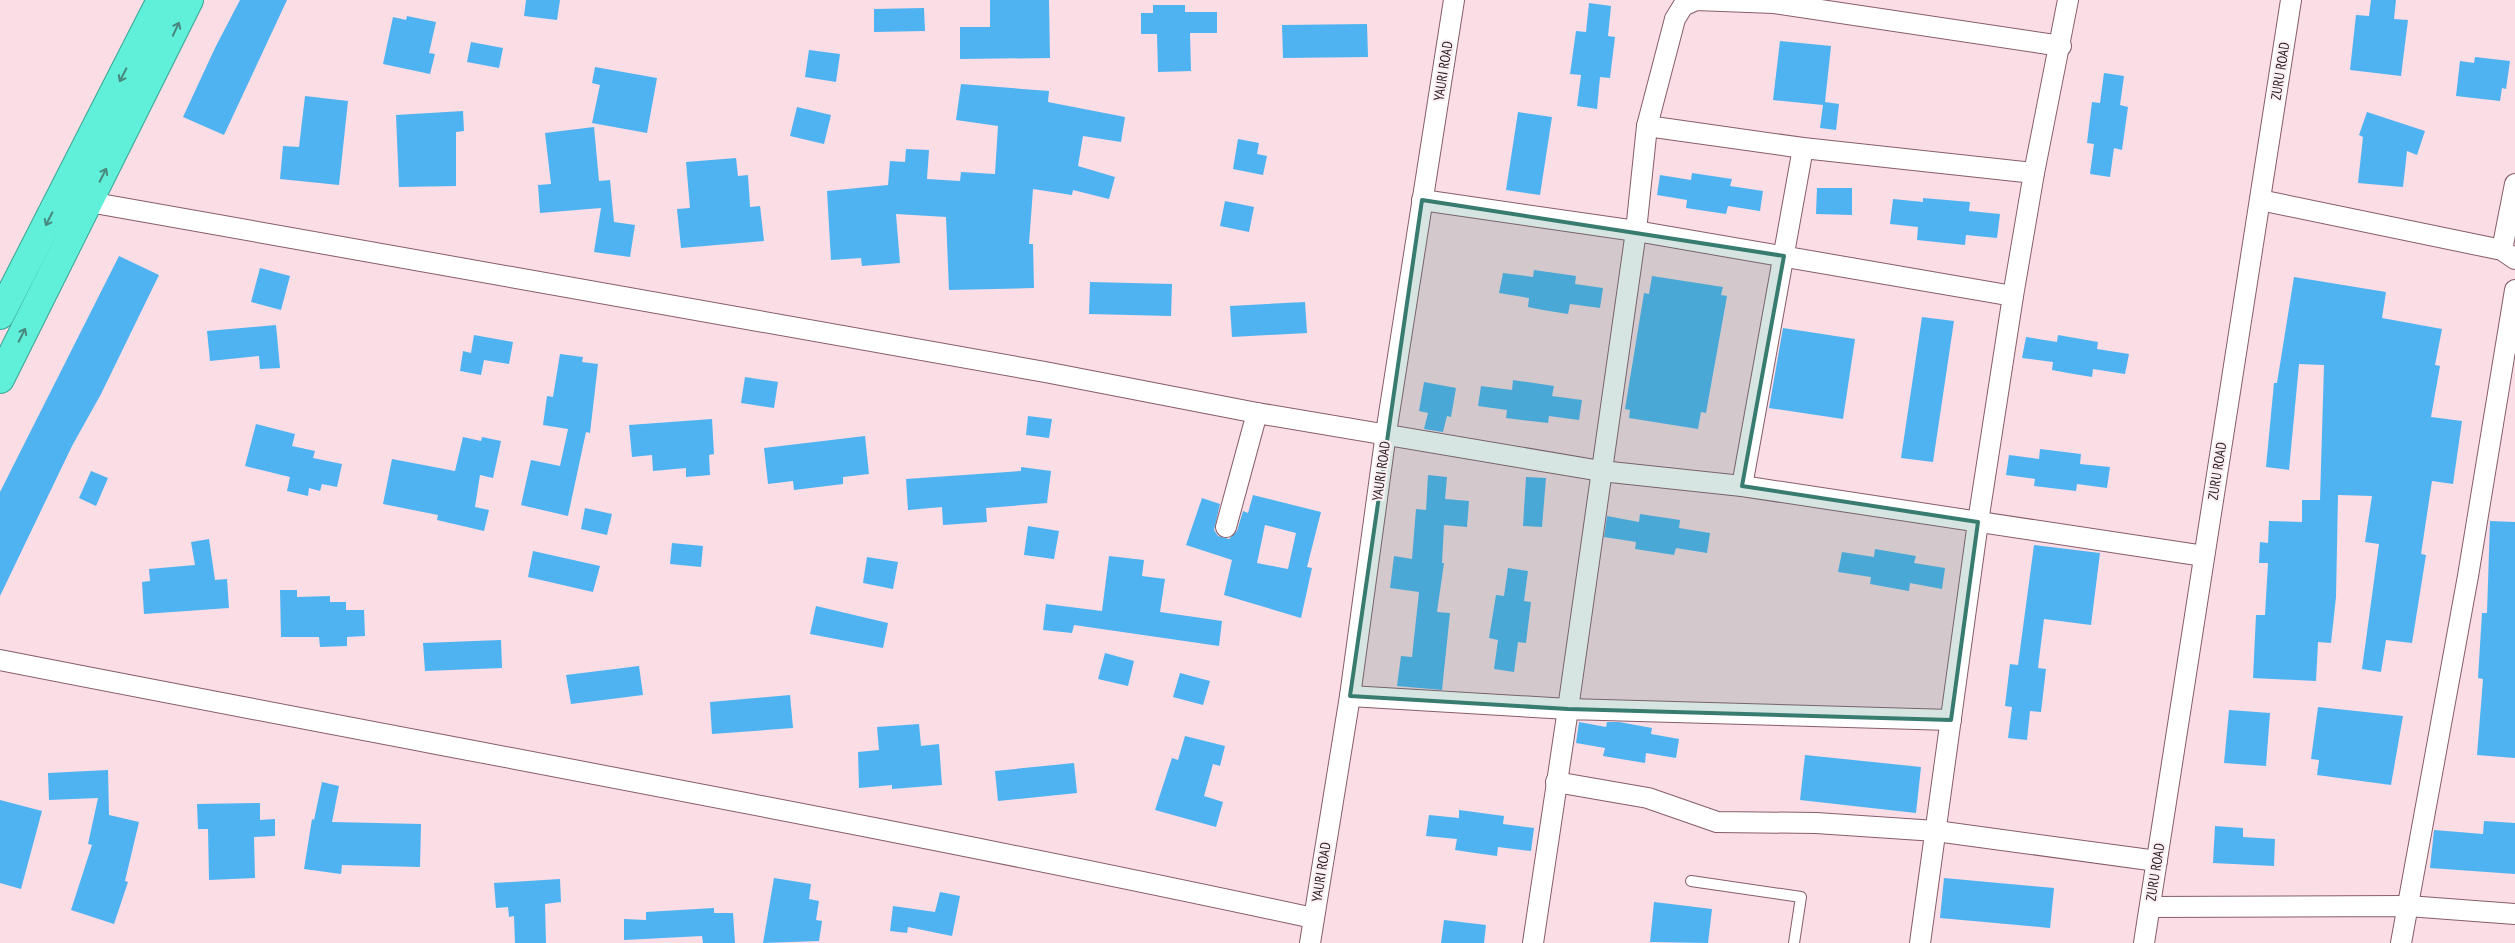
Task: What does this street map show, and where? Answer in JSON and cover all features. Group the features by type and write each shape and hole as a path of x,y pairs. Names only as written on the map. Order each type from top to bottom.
{"highway":[{"path":"0,315 161,0"},
{"path":"0,379 189,0"}],"street":[{"name":"YAURI ROAD","path":"1310,943 1350,696 1386,433 1454,0"},
{"path":"1533,943 1636,231 1647,126 1676,19 1683,6 1696,0 1774,3 2061,46"},
{"path":"1920,943 1978,522 2034,173 2061,46 2068,0"},
{"name":"ZURU ROAD","path":"2144,943 2291,0"},
{"path":"1647,126 1803,148 2034,173"},
{"path":"1742,486 1803,148"},
{"path":"2260,200 2508,254 2515,184"},
{"path":"1422,200 1636,231 2014,296"},
{"path":"89,202 1036,370 1256,413 1386,433 1601,471 1742,486 2204,556"},
{"path":"2401,943 2468,576 2515,290"},
{"path":"1226,527 1256,413"},
{"path":"0,660 797,813 1146,882 1313,918"},
{"path":"1350,696 1568,709 1952,720"},
{"path":"1556,782 1648,798 1717,822 1816,823 1936,831 2157,861"},
{"path":"2150,907 2408,906 2515,914"}],"lane":[{"path":"1691,881 1800,898 1794,943"}],"highlighted area":[{"path":"1422,200 1784,256 1742,486 1978,522 1951,720 1568,709 1350,696"}],"building":[{"path":"240,0 287,0 224,135 183,117"},
{"path":"526,0 560,0 557,20 524,16"},
{"path":"990,0 1049,0 1050,58 960,59 960,27 990,27"},
{"path":"2371,0 2396,0 2394,19 2408,20 2401,76 2350,70 2356,15 2369,16"},
{"path":"1589,3 1611,6 1608,36 1615,37 1610,78 1600,77 1597,109 1577,106 1581,75 1570,74 1576,31 1586,32"},
{"path":"1153,5 1185,5 1185,12 1217,12 1217,33 1190,33 1191,71 1158,72 1157,34 1141,34 1141,13 1153,13"},
{"path":"924,8 925,31 874,32 874,9"},
{"path":"407,16 436,22 429,53 435,54 430,74 383,64 393,17 406,20"},
{"path":"1367,24 1368,57 1283,58 1282,25"},
{"path":"1780,41 1831,46 1825,102 1839,104 1836,130 1820,128 1823,105 1773,100"},
{"path":"471,42 503,48 499,68 467,62"},
{"path":"809,50 840,54 836,82 805,77"},
{"path":"2475,57 2510,61 2506,89 2502,88 2500,101 2456,96 2460,61 2474,63"},
{"path":"595,67 657,78 647,133 592,123 600,85 592,83"},
{"path":"2104,73 2124,76 2120,105 2128,107 2122,150 2114,148 2110,177 2090,174 2094,144 2087,143 2092,102 2100,103"},
{"path":"961,84 1049,91 1048,102 1125,117 1121,142 1083,136 1078,166 1115,177 1109,199 1073,190 1072,195 1033,189 1029,244 1033,244 1034,288 949,290 946,217 896,214 900,263 862,266 861,258 831,260 827,191 888,185 890,161 905,162 906,149 929,150 927,179 960,181 961,172 995,174 998,126 956,120"},
{"path":"305,96 348,101 339,185 280,179 283,146 299,147"},
{"path":"797,107 831,115 824,144 790,136"},
{"path":"463,111 464,131 456,132 456,186 399,187 396,115"},
{"path":"1518,112 1552,117 1540,195 1506,190"},
{"path":"2367,112 2425,131 2417,155 2407,151 2403,187 2358,183 2363,137 2359,135"},
{"path":"594,127 599,181 610,180 614,222 635,225 630,257 594,252 601,208 540,213 538,185 551,184 545,133"},
{"path":"1238,139 1259,143 1257,154 1267,156 1263,175 1233,169"},
{"path":"736,158 738,176 748,175 750,207 760,206 764,241 681,248 677,209 690,208 686,162"},
{"path":"1692,173 1732,179 1730,186 1763,191 1760,211 1728,206 1726,214 1686,208 1687,200 1657,195 1660,175 1691,180"},
{"path":"1817,188 1852,188 1852,215 1816,214"},
{"path":"1923,198 1970,202 1969,211 2000,214 1997,238 1966,235 1965,245 1917,240 1918,227 1890,224 1893,199 1923,202"},
{"path":"1225,201 1254,207 1249,232 1220,226"},
{"path":"119,256 159,275 101,394 72,446 0,596 0,492"},
{"path":"260,268 290,276 281,310 251,302"},
{"path":"1534,270 1576,276 1575,284 1603,288 1600,308 1570,304 1568,314 1528,307 1529,298 1499,293 1503,273 1533,277"},
{"path":"1652,276 1723,287 1721,295 1727,296 1706,413 1701,412 1698,429 1629,418 1630,410 1625,409 1644,293 1649,294"},
{"path":"2294,277 2386,292 2382,318 2442,329 2435,365 2440,366 2431,417 2462,421 2453,484 2432,481 2421,554 2426,555 2412,643 2386,640 2381,672 2362,669 2379,544 2365,542 2372,496 2338,495 2336,597 2331,643 2318,642 2316,681 2253,678 2256,615 2265,615 2268,563 2259,563 2260,542 2268,543 2269,521 2302,522 2302,500 2320,500 2324,365 2299,364 2289,470 2266,467 2274,383 2277,383"},
{"path":"1090,282 1172,284 1171,316 1089,314"},
{"path":"1305,302 1307,333 1232,337 1230,306"},
{"path":"1922,317 1954,321 1933,462 1901,458"},
{"path":"276,325 280,368 260,369 259,356 210,361 207,331"},
{"path":"1783,328 1855,339 1843,419 1769,408"},
{"path":"474,335 513,342 509,364 484,360 481,375 460,371 463,351 471,353"},
{"path":"2058,335 2098,342 2097,349 2129,354 2125,374 2093,369 2092,377 2052,370 2053,362 2022,358 2026,337 2057,342"},
{"path":"560,354 583,357 582,362 598,364 590,433 586,432 568,516 521,505 531,460 560,466 568,429 543,425 547,396 553,397"},
{"path":"745,377 778,382 774,408 741,403"},
{"path":"1513,380 1554,386 1552,396 1582,400 1579,420 1549,416 1548,423 1506,418 1507,410 1478,406 1481,386 1512,390"},
{"path":"1424,382 1456,388 1451,417 1447,416 1443,432 1424,429 1428,413 1419,411"},
{"path":"1028,416 1052,419 1049,438 1026,435"},
{"path":"712,419 714,454 709,455 710,475 686,477 686,468 653,471 652,455 632,457 629,425"},
{"path":"256,424 295,434 292,446 315,451 313,458 342,464 337,487 322,484 320,491 309,488 308,496 287,491 290,477 245,466"},
{"path":"865,436 869,474 843,477 843,484 794,490 793,481 768,484 764,448"},
{"path":"463,437 481,441 482,437 501,441 493,478 480,475 475,507 489,510 484,531 437,520 438,515 383,504 392,459 455,471"},
{"path":"2040,449 2081,454 2080,464 2110,467 2107,488 2077,484 2076,491 2034,486 2035,479 2006,475 2009,455 2039,459"},
{"path":"1021,467 1051,471 1047,503 986,508 987,522 943,525 942,507 908,510 906,479 1021,471"},
{"path":"91,471 108,478 96,506 79,498"},
{"path":"1428,475 1447,477 1445,499 1469,501 1467,527 1444,525 1442,563 1444,563 1437,612 1450,613 1442,690 1397,686 1401,656 1412,657 1419,592 1390,588 1394,556 1412,559 1416,509 1426,510"},
{"path":"1526,477 1546,478 1542,527 1523,526"},
{"path":"1253,495 1321,512 1307,567 1312,568 1301,618 1224,595 1232,560 1186,545 1202,498 1220,504 1214,530 1218,536 1229,539 1237,531 1243,511 1248,513","holes":["1265,525 1296,533 1288,569 1257,563"]},
{"path":"585,508 612,514 607,535 581,529"},
{"path":"1640,514 1680,520 1679,528 1710,533 1707,553 1676,548 1674,555 1635,549 1636,542 1604,537 1607,516 1639,522"},
{"path":"2490,521 2515,522 2515,758 2477,755 2483,679 2478,678 2482,613 2487,613"},
{"path":"1028,526 1059,531 1054,559 1024,555"},
{"path":"209,539 215,580 227,579 229,608 144,614 142,582 150,581 149,569 195,565 191,542"},
{"path":"672,543 703,546 701,567 670,564"},
{"path":"2034,545 2100,553 2091,625 2044,619 2038,668 2046,669 2041,712 2030,711 2027,740 2008,738 2012,707 2005,706 2010,664 2018,665"},
{"path":"1875,549 1916,556 1914,563 1945,568 1942,589 1910,583 1909,591 1870,584 1871,577 1838,572 1842,552 1874,557"},
{"path":"533,551 600,566 593,592 528,577"},
{"path":"1109,556 1144,560 1142,576 1165,579 1160,612 1222,621 1219,646 1074,625 1072,633 1043,630 1046,604 1102,611"},
{"path":"867,557 898,562 893,589 863,583"},
{"path":"1508,568 1528,571 1524,601 1531,602 1526,643 1518,642 1514,672 1494,669 1498,640 1489,638 1496,595 1504,596"},
{"path":"280,590 297,590 297,597 330,596 330,602 346,602 346,610 364,610 365,636 347,637 347,646 320,647 319,637 281,637"},
{"path":"816,606 888,623 883,648 810,634"},
{"path":"501,640 502,668 425,671 423,643"},
{"path":"1105,653 1134,661 1128,686 1098,679"},
{"path":"639,666 643,695 571,704 566,675"},
{"path":"1180,673 1210,681 1203,705 1173,697"},
{"path":"790,695 793,728 712,734 710,702"},
{"path":"2318,707 2403,716 2391,785 2317,775 2319,760 2311,759"},
{"path":"2229,710 2270,713 2266,766 2224,763"},
{"path":"1579,722 1606,727 1607,722 1619,722 1652,728 1651,734 1679,739 1676,758 1646,753 1645,763 1603,756 1605,748 1576,743"},
{"path":"919,724 921,746 939,744 942,785 892,789 892,785 859,788 858,752 879,750 877,727"},
{"path":"1185,736 1225,746 1220,766 1213,764 1204,796 1223,802 1216,827 1155,810 1172,758 1178,760"},
{"path":"1805,755 1921,767 1916,813 1800,800"},
{"path":"1074,763 1077,793 998,801 995,771"},
{"path":"108,770 109,815 139,822 125,881 128,882 114,924 71,910 92,845 88,844 98,798 49,800 48,773"},
{"path":"322,782 339,786 332,822 421,824 420,867 342,865 341,874 304,869 312,819 314,820"},
{"path":"0,800 42,811 21,889 0,883"},
{"path":"260,803 260,820 275,819 275,836 254,837 255,878 209,880 208,829 198,829 197,804"},
{"path":"1459,810 1504,816 1503,824 1534,828 1531,851 1498,847 1497,856 1475,853 1455,850 1457,839 1426,836 1429,815 1459,818"},
{"path":"2484,821 2515,823 2515,874 2430,868 2434,830 2483,834"},
{"path":"2215,826 2243,828 2243,837 2275,839 2274,866 2213,863"},
{"path":"774,878 811,884 809,899 819,901 816,920 822,921 819,941 763,943"},
{"path":"1944,878 2054,888 2050,928 1940,918"},
{"path":"560,879 561,902 545,904 546,943 515,943 514,916 509,917 508,907 496,908 494,883"},
{"path":"940,892 960,896 952,936 908,927 907,933 890,931 893,906 935,912"},
{"path":"1654,902 1712,909 1708,943 1650,942"},
{"path":"714,908 714,913 733,913 735,943 703,943 702,936 624,940 624,919 646,920 646,912"},
{"path":"1444,920 1486,925 1484,943 1441,943"}]}
